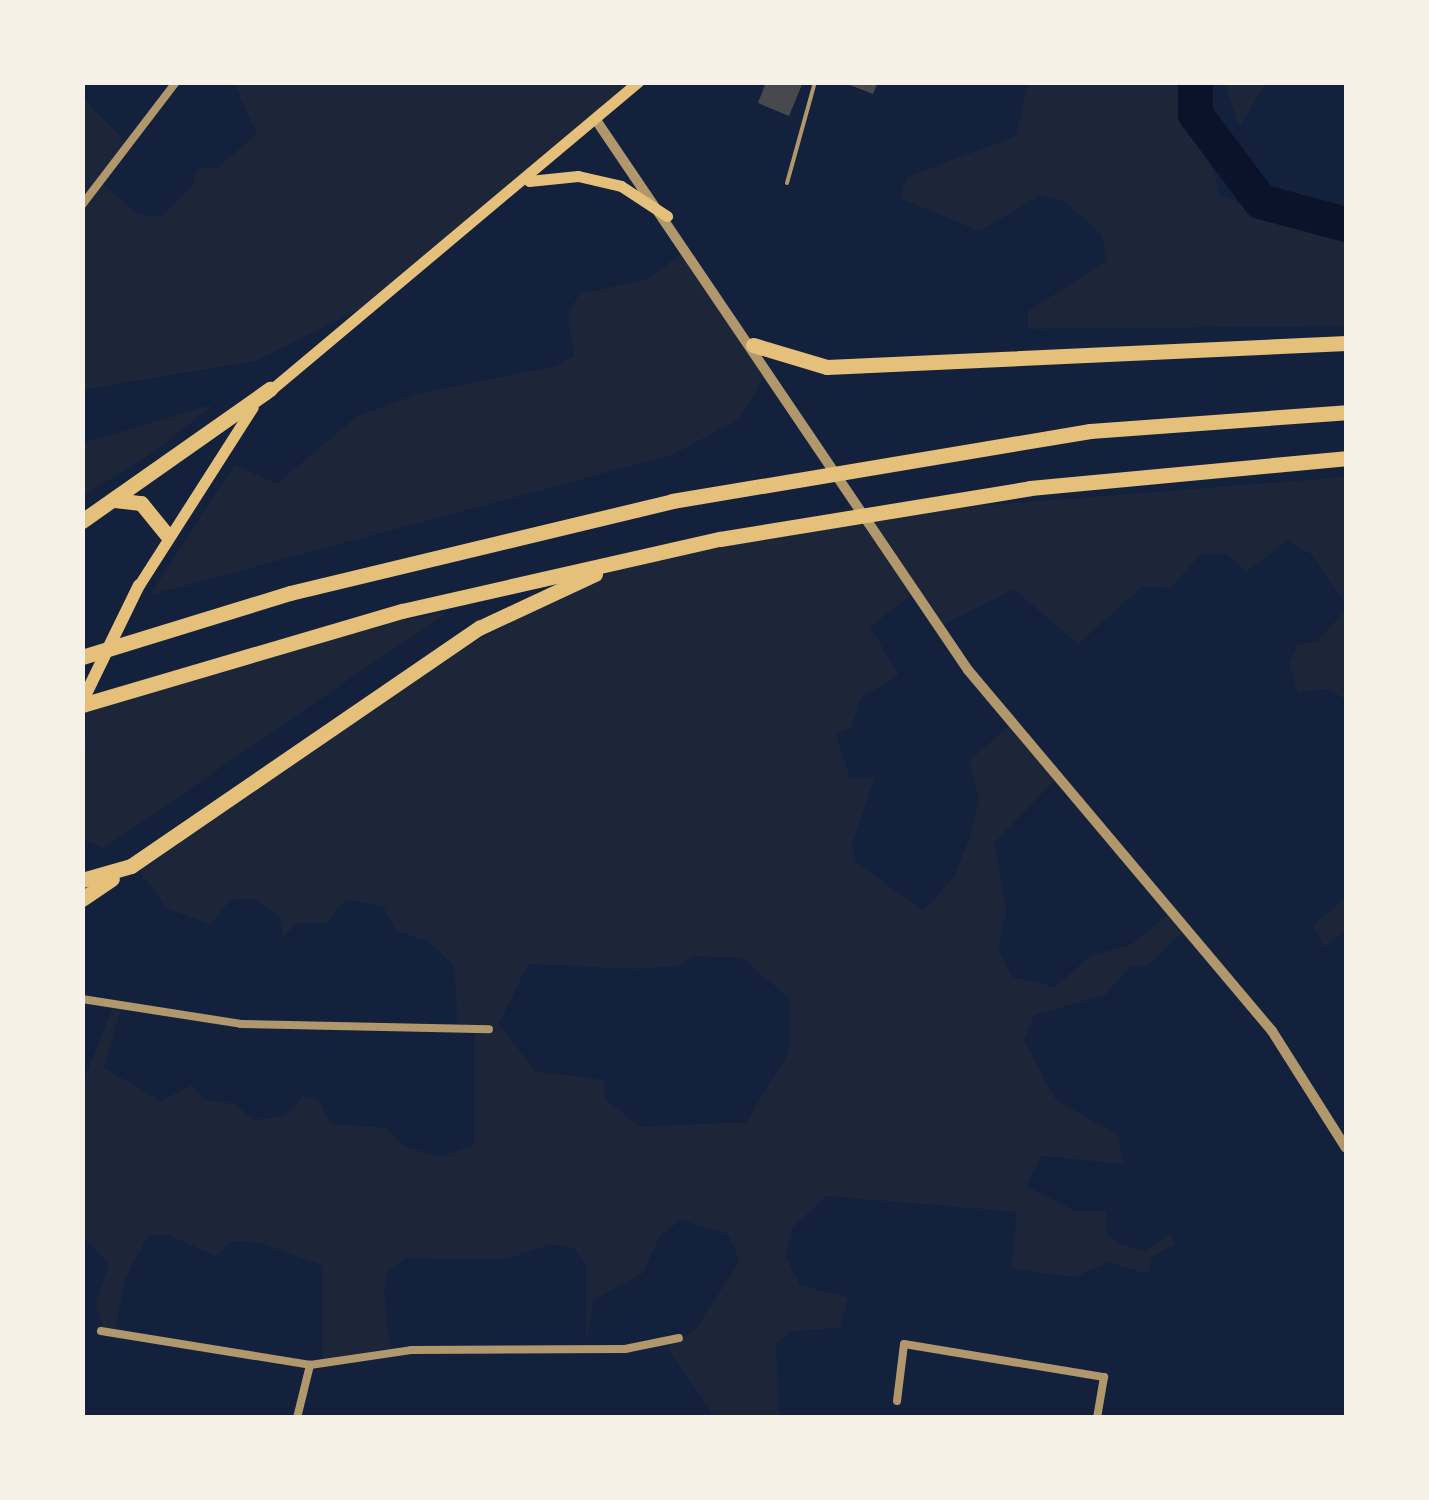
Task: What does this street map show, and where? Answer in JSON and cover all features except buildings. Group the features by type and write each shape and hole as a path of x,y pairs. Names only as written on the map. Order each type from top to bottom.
{"highway":[{"path":"753,345 828,366 1346,343"},
{"path":"82,522 270,390"},
{"path":"82,657 290,593 672,501 1090,432 1346,412"},
{"path":"82,704 402,611 678,547 1048,486 1346,458"},
{"path":"115,500 141,504 166,534"},
{"path":"82,899 479,628 580,579 678,547"},
{"path":"82,880 131,866"}],"main road":[{"path":"82,704 166,534 223,442 270,390 525,182 638,82"},
{"path":"525,182 586,178 622,186 667,216"}],"street":[{"path":"82,205 176,82"},
{"path":"596,120 667,216 999,712 1272,1031 1346,1148"},
{"path":"82,999 241,1024 489,1029"},
{"path":"101,1331 310,1365 411,1350 625,1350 678,1338"},
{"path":"897,1401 904,1344 1104,1377 1097,1418"},
{"path":"297,1418 310,1365"}],"lane":[{"path":"788,183 815,82"}],"shaded area":[{"path":"234,83 638,83 369,305 255,361 83,390 82,97 125,141 98,180 138,214 161,217 194,185 197,169 218,167 257,134"},
{"path":"1028,83 1188,83 1220,195 1346,239 1346,326 1028,329 1028,311 1107,261 1102,235 1065,202 1041,195 979,231 900,198 907,177 1016,136"},
{"path":"1225,83 1266,83 1240,126 1237,120"},
{"path":"687,250 767,372 739,419 672,455 150,595 235,465 277,484 357,416 421,393 556,366 574,356 568,312 580,294 647,279"},
{"path":"214,404 156,450 83,496 83,443"},
{"path":"1346,477 1346,604 1311,554 1287,541 1246,572 1228,554 1201,554 1170,588 1143,586 1078,644 1014,589 938,627 912,594 870,627 899,675 860,698 852,727 836,734 850,778 875,778 852,843 855,861 923,911 954,877 970,837 979,799 969,761 1008,727 1055,780 995,842 1006,910 998,950 1012,977 1055,987 1090,956 1132,944 1168,915 1177,922 1182,932 1147,966 1130,967 1105,995 1034,1015 1024,1040 1055,1099 1117,1135 1124,1164 1041,1156 1026,1186 1076,1211 1106,1211 1107,1234 1120,1244 1144,1251 1171,1233 1174,1245 1153,1256 1147,1274 1110,1262 1074,1277 1011,1269 1017,1212 826,1196 792,1228 786,1257 800,1285 848,1298 840,1328 791,1331 776,1344 779,1417 715,1417 667,1347 695,1330 740,1261 728,1234 681,1220 660,1236 643,1273 593,1300 586,1347 587,1267 575,1249 551,1244 506,1259 405,1258 388,1272 384,1290 390,1348 323,1360 322,1265 257,1242 232,1241 216,1256 166,1234 148,1236 125,1279 115,1330 104,1332 96,1302 109,1264 83,1237 82,1084 113,1008 121,1009 104,1068 161,1101 192,1085 204,1100 234,1104 254,1120 285,1116 304,1096 318,1099 330,1124 386,1128 403,1146 439,1157 474,1145 475,1031 458,1028 454,966 428,941 396,931 383,906 346,900 326,923 297,923 283,937 280,916 254,898 231,900 210,924 166,908 140,871 441,658 645,555 863,515","holes":["693,956 742,958 789,998 789,1052 746,1122 641,1127 605,1099 604,1080 535,1071 499,1024 528,964 634,969 680,966"]},
{"path":"1346,609 1346,700 1329,689 1298,692 1289,665 1297,645 1319,640"},
{"path":"447,612 104,848 83,839 86,709 341,632"},
{"path":"1346,897 1346,931 1324,947 1313,925"}],"waterway":[{"path":"1195,82 1195,114 1260,201 1346,224"}]}
